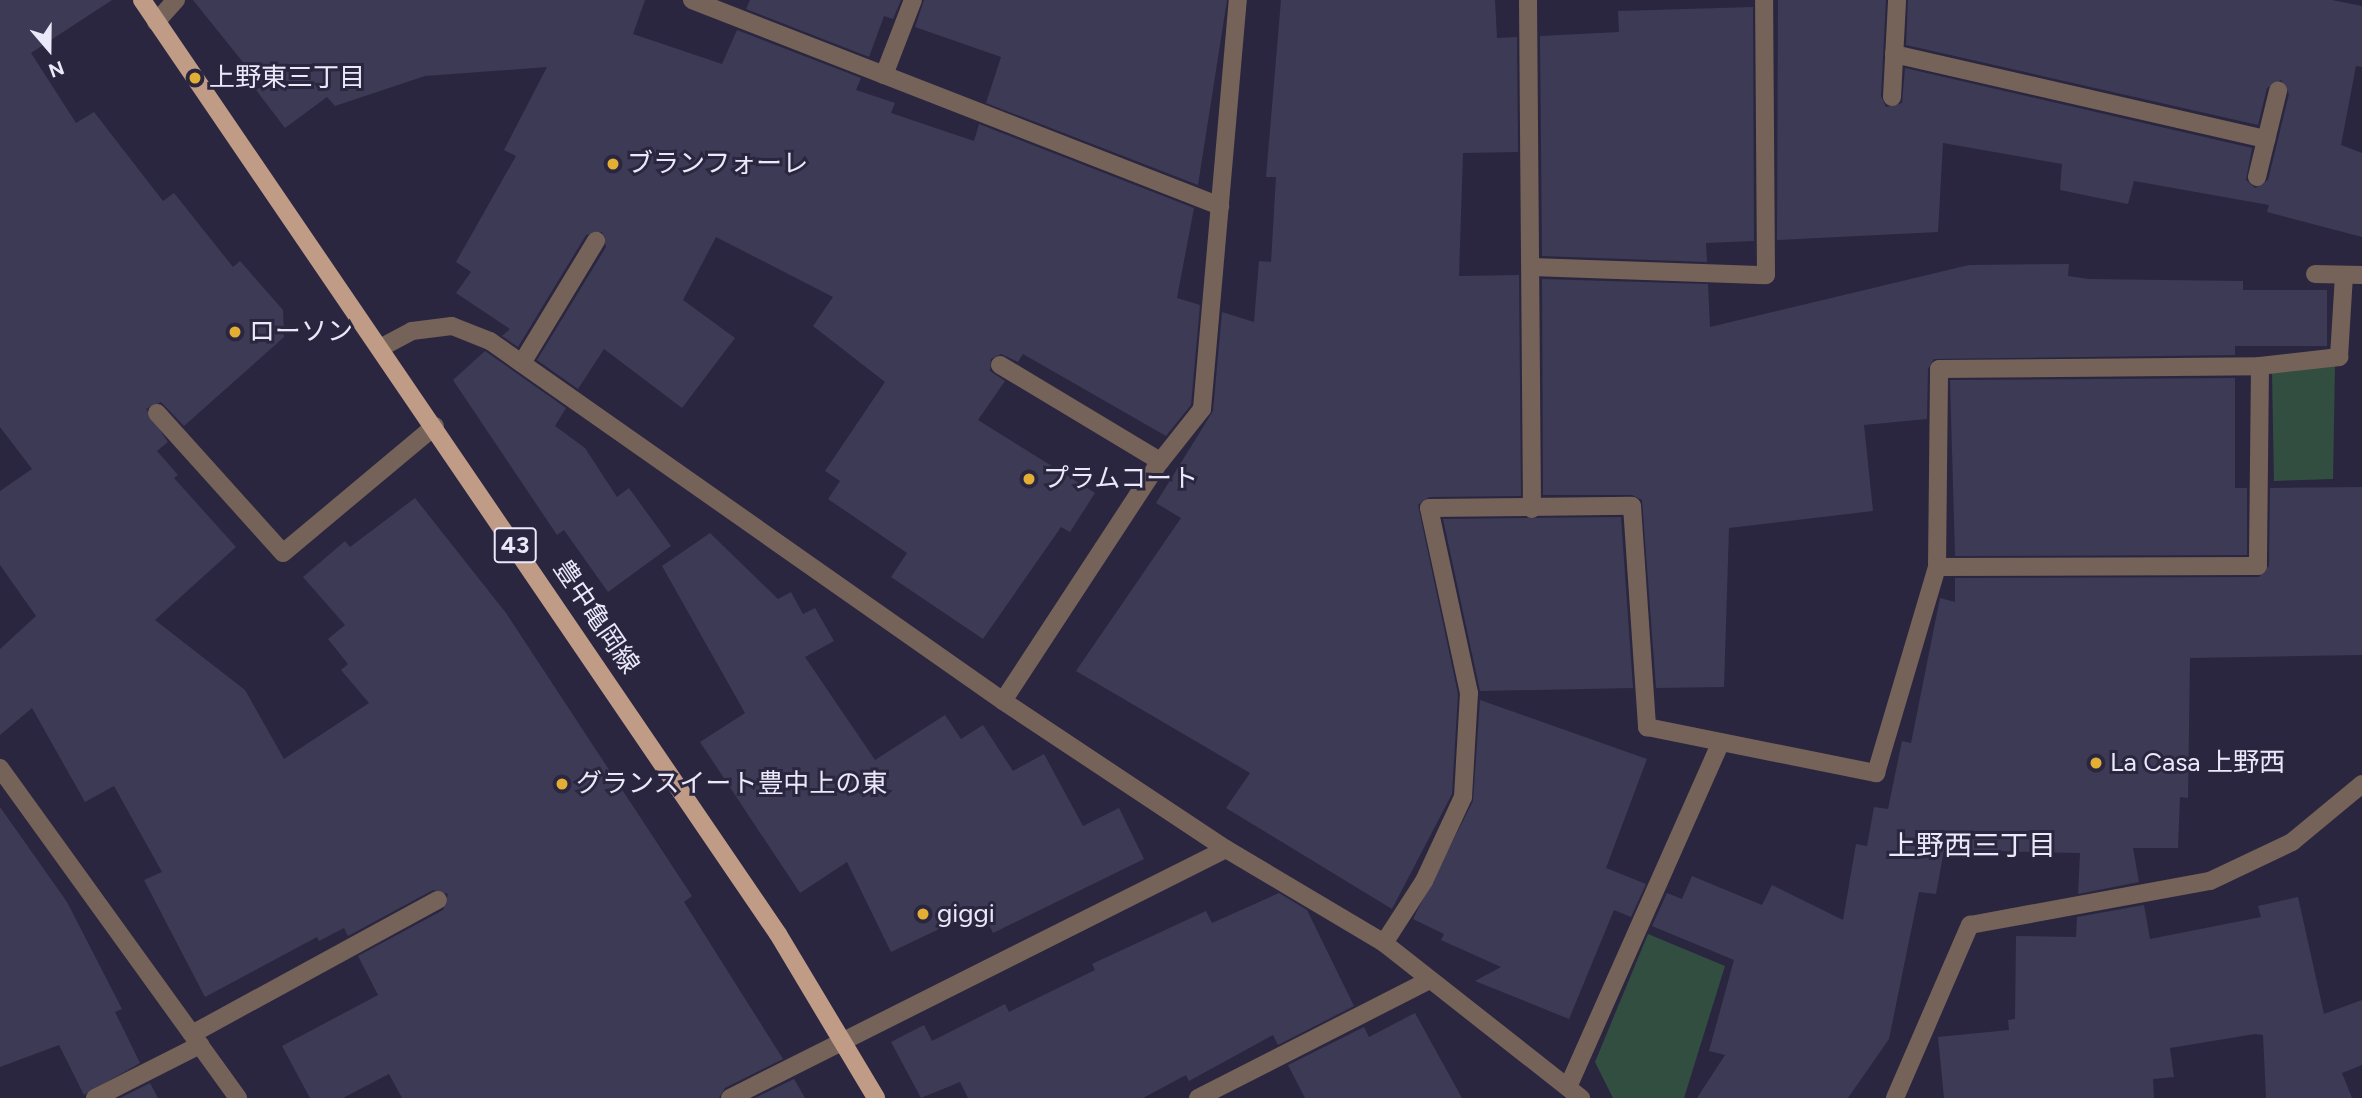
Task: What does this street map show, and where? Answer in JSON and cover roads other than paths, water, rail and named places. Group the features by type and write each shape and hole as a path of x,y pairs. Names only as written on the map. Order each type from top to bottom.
{"main road":[{"name":"豊中亀岡線","path":"142,0 435,426 845,1041 876,1098"}],"street":[{"path":"156,22 176,0"},
{"path":"884,75 913,0"},
{"path":"1003,701 1160,461 1202,409 1238,0"},
{"path":"1528,0 1532,509"},
{"path":"1532,267 1766,275 1764,0"},
{"path":"1892,97 1897,0"},
{"path":"701,2 1220,206"},
{"path":"1894,54 2266,139"},
{"path":"2257,177 2278,92"},
{"path":"522,363 596,241"},
{"path":"1384,943 1424,881 1463,797 1469,693 1429,508 1632,506 1647,727 1875,773 1937,567 1938,369 2260,366 2339,358 2353,275 2315,274"},
{"path":"382,347 412,331 452,326 522,363 1003,701 1226,849 1384,943 1426,982 1575,1093 1721,742"},
{"path":"1000,365 1160,461"},
{"path":"1937,567 2258,566 2260,366"},
{"path":"157,413 284,552 435,426"},
{"path":"0,768 238,1098"},
{"path":"1895,1098 1970,925 2210,881 2292,842 2362,784"},
{"path":"730,1098 1226,849"},
{"path":"95,1098 438,900"},
{"path":"1198,1098 1426,982"}],"place":[{"name":"上野東三丁目","path":"195,78"},
{"name":"ブランフォーレ","path":"613,164"},
{"name":"ローソン","path":"235,332"},
{"name":"プラムコート","path":"1029,479"},
{"name":"La Casa 上野西","path":"2096,763"},
{"name":"グランスイート豊中上の東","path":"562,784"},
{"name":"giggi","path":"923,914"}],"district":[{"name":"上野西三丁目","path":"1972,845"}]}
